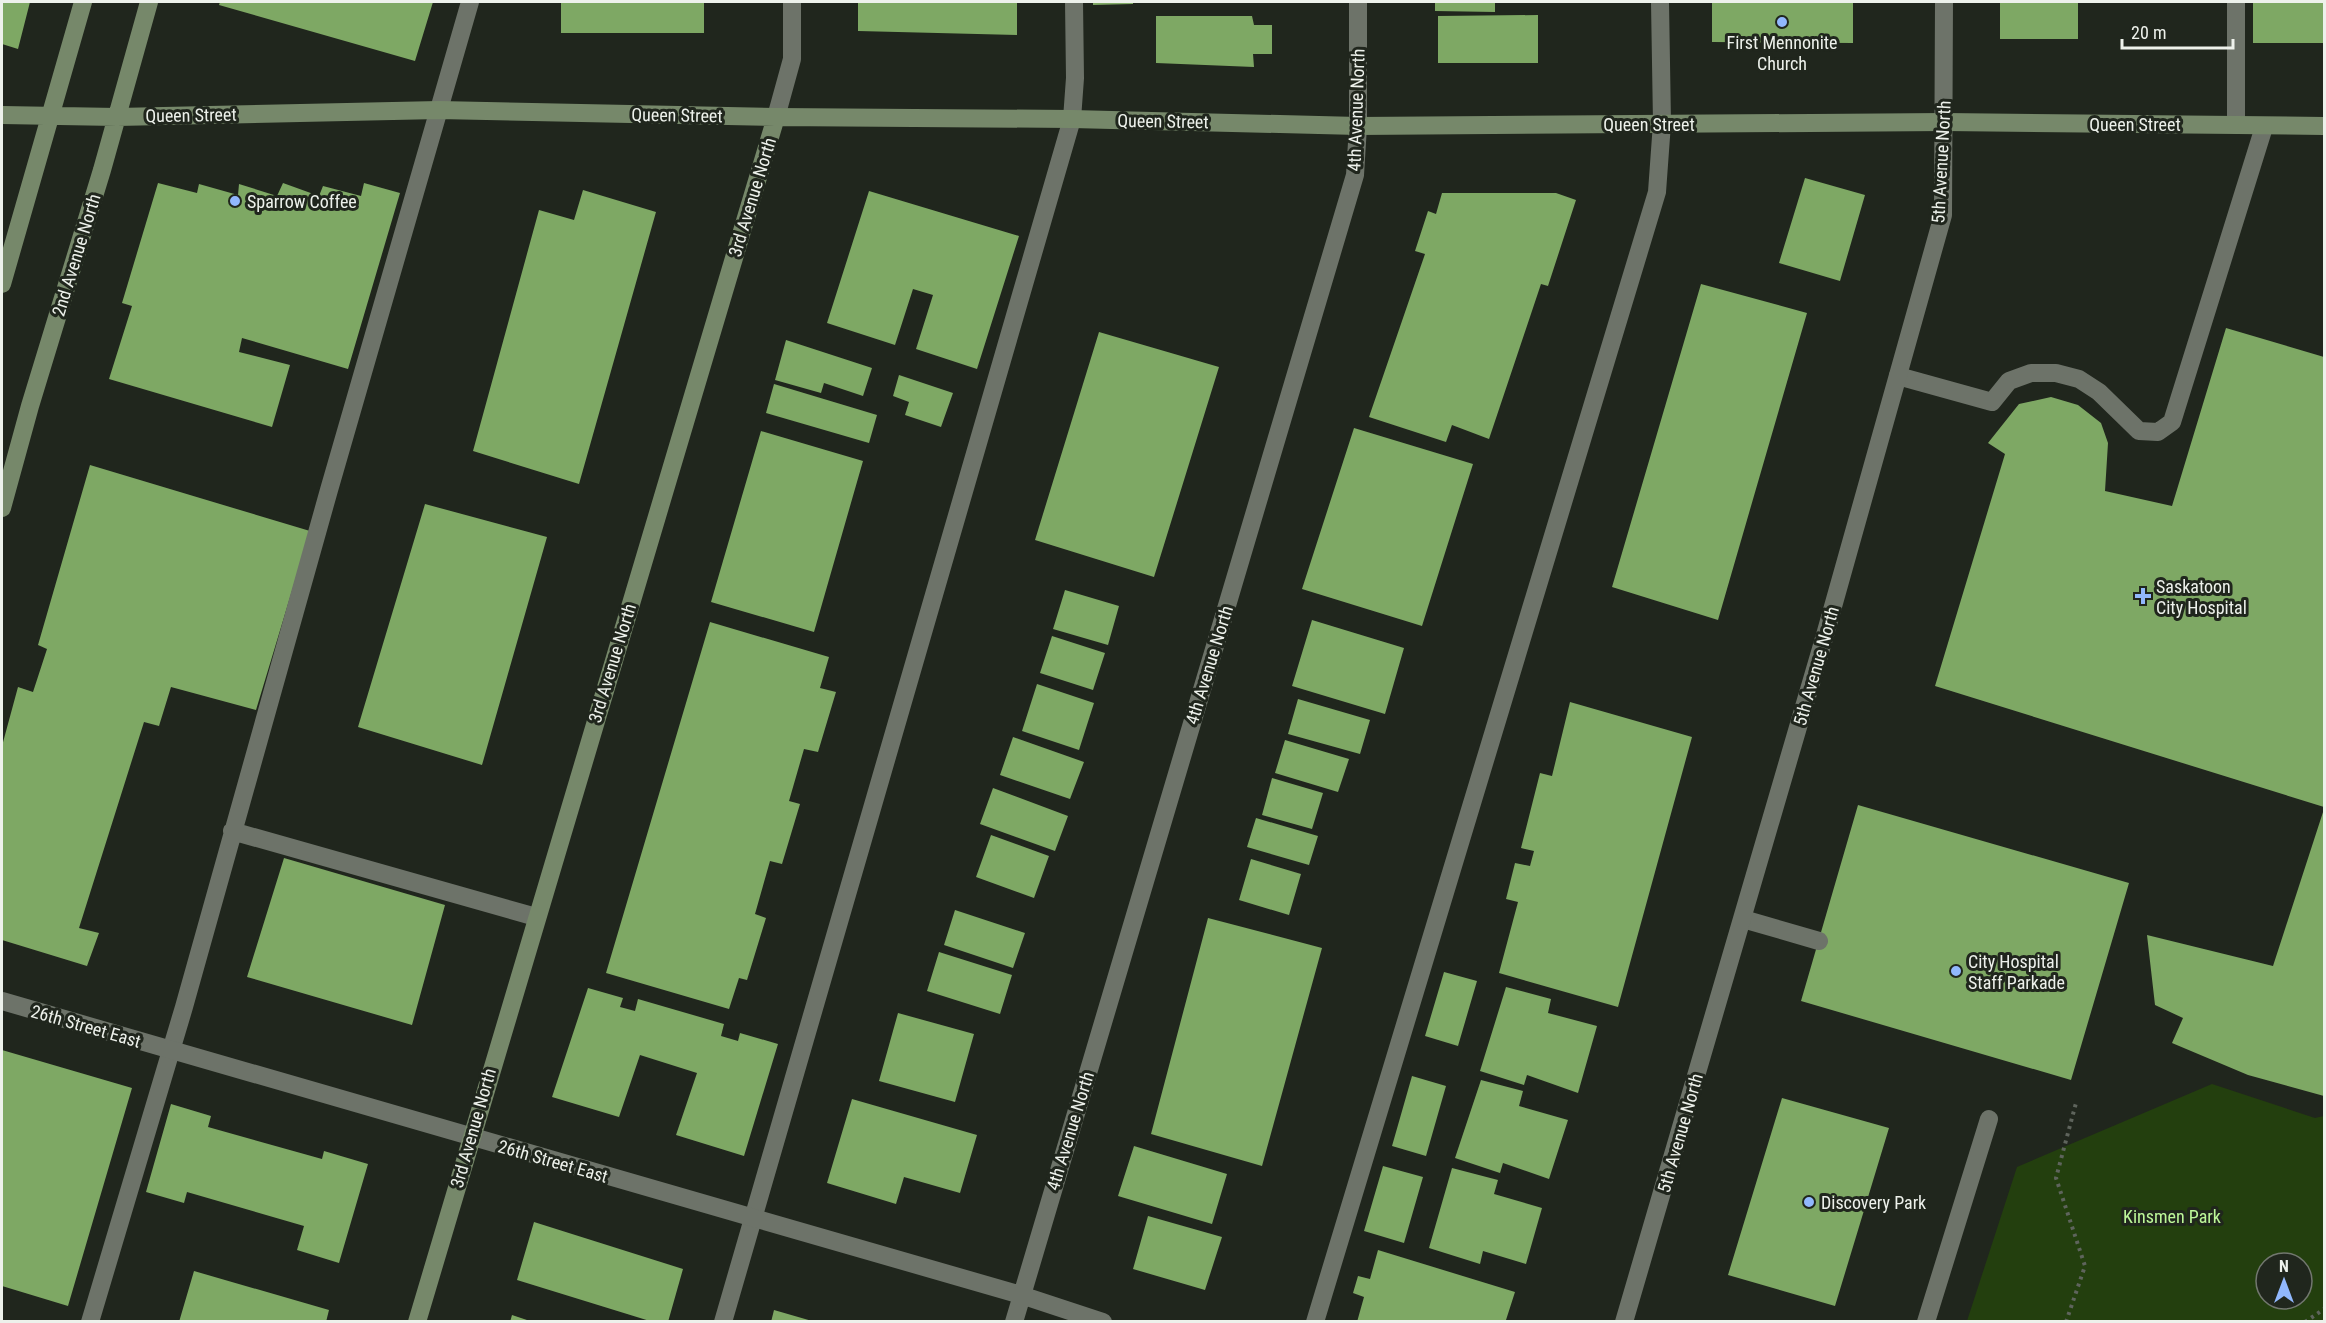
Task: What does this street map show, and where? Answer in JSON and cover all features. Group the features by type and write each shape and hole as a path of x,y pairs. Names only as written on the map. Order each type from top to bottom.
{"street":[{"path":"2,284 83,2"},
{"name":"2nd Avenue North","path":"2,508 149,2"},
{"path":"90,1322 171,1051 470,2"},
{"name":"3rd Avenue North","path":"417,1322 776,117 792,58 792,2"},
{"path":"723,1322 1072,118 1075,78 1074,2"},
{"name":"4th Avenue North","path":"1014,1322 1355,175 1358,126 1358,2"},
{"path":"1315,1322 1657,192 1662,123 1660,2"},
{"name":"5th Avenue North","path":"1624,1322 1743,919 1943,215 1944,2"},
{"path":"2236,2 2236,125"},
{"name":"Queen Street","path":"2,115 117,117 439,110 776,117 1072,118 1358,126 1945,122 2325,126"},
{"path":"1898,376 1992,402 2009,381 2031,373 2056,373 2079,379 2092,388 2139,431 2158,432 2172,422 2264,127"},
{"path":"232,831 536,917"},
{"path":"1743,919 1819,941"},
{"name":"26th Street East","path":"2,1001 470,1138 1021,1295 1104,1322"},
{"path":"1926,1322 1989,1119"}],"path":[{"path":"2066,1322 2085,1266 2056,1178 2076,1103"},
{"path":"2305,1322 2325,1309"}],"green space":[{"name":"Kinsmen Park","path":"2212,1084 2315,1118 2324,1116 2324,1321 1967,1321 2017,1167"}],"building":[{"path":"2,2 30,2 18,49 2,44"},
{"path":"220,2 433,2 415,61 219,5"},
{"path":"561,2 704,2 704,33 561,33"},
{"path":"858,2 1017,2 1017,35 858,31"},
{"path":"1093,2 1133,2 1133,4 1093,5"},
{"path":"1435,2 1495,2 1495,12 1435,11"},
{"name":"First Mennonite Church","path":"1712,2 1853,2 1853,43 1712,42"},
{"path":"2000,2 2078,2 2078,39 2000,39"},
{"path":"2253,2 2324,2 2324,43 2253,43"},
{"path":"1538,15 1538,63 1438,63 1438,16"},
{"path":"1156,16 1252,16 1254,25 1272,25 1272,54 1253,54 1254,67 1156,63"},
{"path":"1805,178 1865,195 1840,281 1779,263"},
{"path":"158,183 197,193 199,184 238,195 239,184 277,196 283,183 319,196 323,186 361,196 364,183 400,193 348,369 242,338 239,352 290,365 272,427 109,379 132,306 122,303"},
{"path":"583,190 656,212 579,484 473,451 539,210 574,220"},
{"path":"869,191 1019,236 977,369 916,349 933,295 913,289 895,345 827,323"},
{"path":"1442,193 1556,193 1576,200 1548,286 1541,284 1489,439 1452,425 1446,442 1369,417 1425,254 1415,251 1428,211 1436,214"},
{"path":"1701,284 1807,313 1718,620 1612,587"},
{"name":"Saskatoon City Hospital","path":"2226,328 2324,357 2324,807 1935,686 2005,454 1988,443 2019,404 2051,397 2078,405 2101,423 2108,443 2105,491 2172,506"},
{"path":"1099,332 1219,367 1154,577 1035,540"},
{"path":"786,340 872,368 863,396 824,383 821,393 775,380"},
{"path":"899,375 953,393 941,427 905,415 909,402 893,396"},
{"path":"774,384 877,415 869,443 766,413"},
{"path":"1354,428 1473,464 1422,626 1302,589"},
{"path":"761,431 863,461 814,632 711,602"},
{"path":"90,465 310,531 256,710 171,687 159,726 144,722 79,928 99,933 87,966 2,940 2,746 18,687 33,692 47,649 38,645"},
{"path":"425,504 547,537 482,765 358,727"},
{"path":"1065,590 1119,606 1108,645 1053,629"},
{"path":"1312,620 1404,648 1385,714 1292,686"},
{"path":"710,622 829,657 820,688 836,692 818,752 804,749 789,801 800,804 782,864 770,861 755,914 766,918 747,980 739,978 729,1009 606,973"},
{"path":"1052,636 1105,653 1093,690 1040,673"},
{"path":"1037,684 1094,703 1079,750 1022,731"},
{"path":"1298,699 1370,720 1360,754 1288,734"},
{"path":"1570,702 1692,737 1618,1007 1499,973 1518,902 1506,899 1515,863 1530,866 1534,851 1521,848 1540,773 1552,776"},
{"path":"1013,737 1084,762 1070,799 1000,775"},
{"path":"1285,740 1349,759 1338,792 1275,773"},
{"path":"1272,778 1323,793 1312,829 1262,815"},
{"path":"993,788 1068,816 1055,851 980,824"},
{"name":"City Hospital Staff Parkade","path":"1858,805 2129,883 2071,1080 1801,1001"},
{"path":"2324,809 2324,1096 2248,1075 2172,1043 2183,1018 2155,1005 2147,935 2273,966"},
{"path":"1256,818 1318,836 1309,865 1247,847"},
{"path":"991,835 1049,856 1034,898 976,877"},
{"path":"284,858 445,905 412,1025 247,977"},
{"path":"1251,859 1301,874 1289,915 1239,900"},
{"path":"955,910 1025,933 1013,968 944,945"},
{"path":"1208,918 1322,948 1262,1166 1151,1134"},
{"path":"939,952 1012,975 1000,1014 927,991"},
{"path":"1444,972 1477,981 1458,1046 1425,1036"},
{"path":"1506,987 1551,999 1548,1013 1597,1026 1578,1093 1527,1075 1524,1085 1480,1071"},
{"path":"588,988 623,998 620,1007 635,1011 638,999 724,1024 721,1036 738,1041 740,1033 778,1044 744,1156 676,1135 697,1073 640,1055 619,1117 552,1097"},
{"path":"898,1013 974,1034 955,1102 879,1081"},
{"path":"2,1050 132,1088 68,1306 2,1286"},
{"path":"1412,1076 1446,1086 1426,1156 1392,1146"},
{"path":"1481,1080 1523,1091 1519,1106 1568,1120 1549,1179 1503,1163 1500,1173 1455,1158"},
{"name":"Discovery Park","path":"1782,1098 1889,1128 1835,1306 1728,1275"},
{"path":"852,1099 977,1135 960,1193 904,1177 896,1204 827,1183"},
{"path":"171,1104 211,1116 208,1127 322,1159 324,1151 368,1164 339,1263 297,1250 304,1226 187,1192 184,1203 146,1192"},
{"path":"1134,1146 1227,1174 1212,1224 1118,1196"},
{"path":"1383,1166 1423,1177 1404,1243 1364,1231"},
{"path":"1452,1168 1498,1180 1494,1194 1542,1208 1526,1264 1483,1251 1480,1264 1429,1248"},
{"path":"1148,1216 1222,1237 1205,1290 1133,1269"},
{"path":"534,1222 683,1269 668,1322 653,1322 517,1280"},
{"path":"1378,1250 1515,1292 1506,1320 1511,1322 1357,1322 1364,1297 1353,1293 1358,1276 1370,1279"},
{"path":"194,1271 329,1310 326,1322 179,1322"},
{"path":"774,1310 812,1321 771,1322"},
{"path":"512,1315 530,1321 530,1322 510,1322"}],"place":[{"name":"First Mennonite Church","path":"1782,22"},
{"name":"Sparrow Coffee","path":"235,201"},
{"name":"Saskatoon City Hospital","path":"2143,596"},
{"name":"City Hospital Staff Parkade","path":"1956,971"},
{"name":"Discovery Park","path":"1809,1202"}]}
